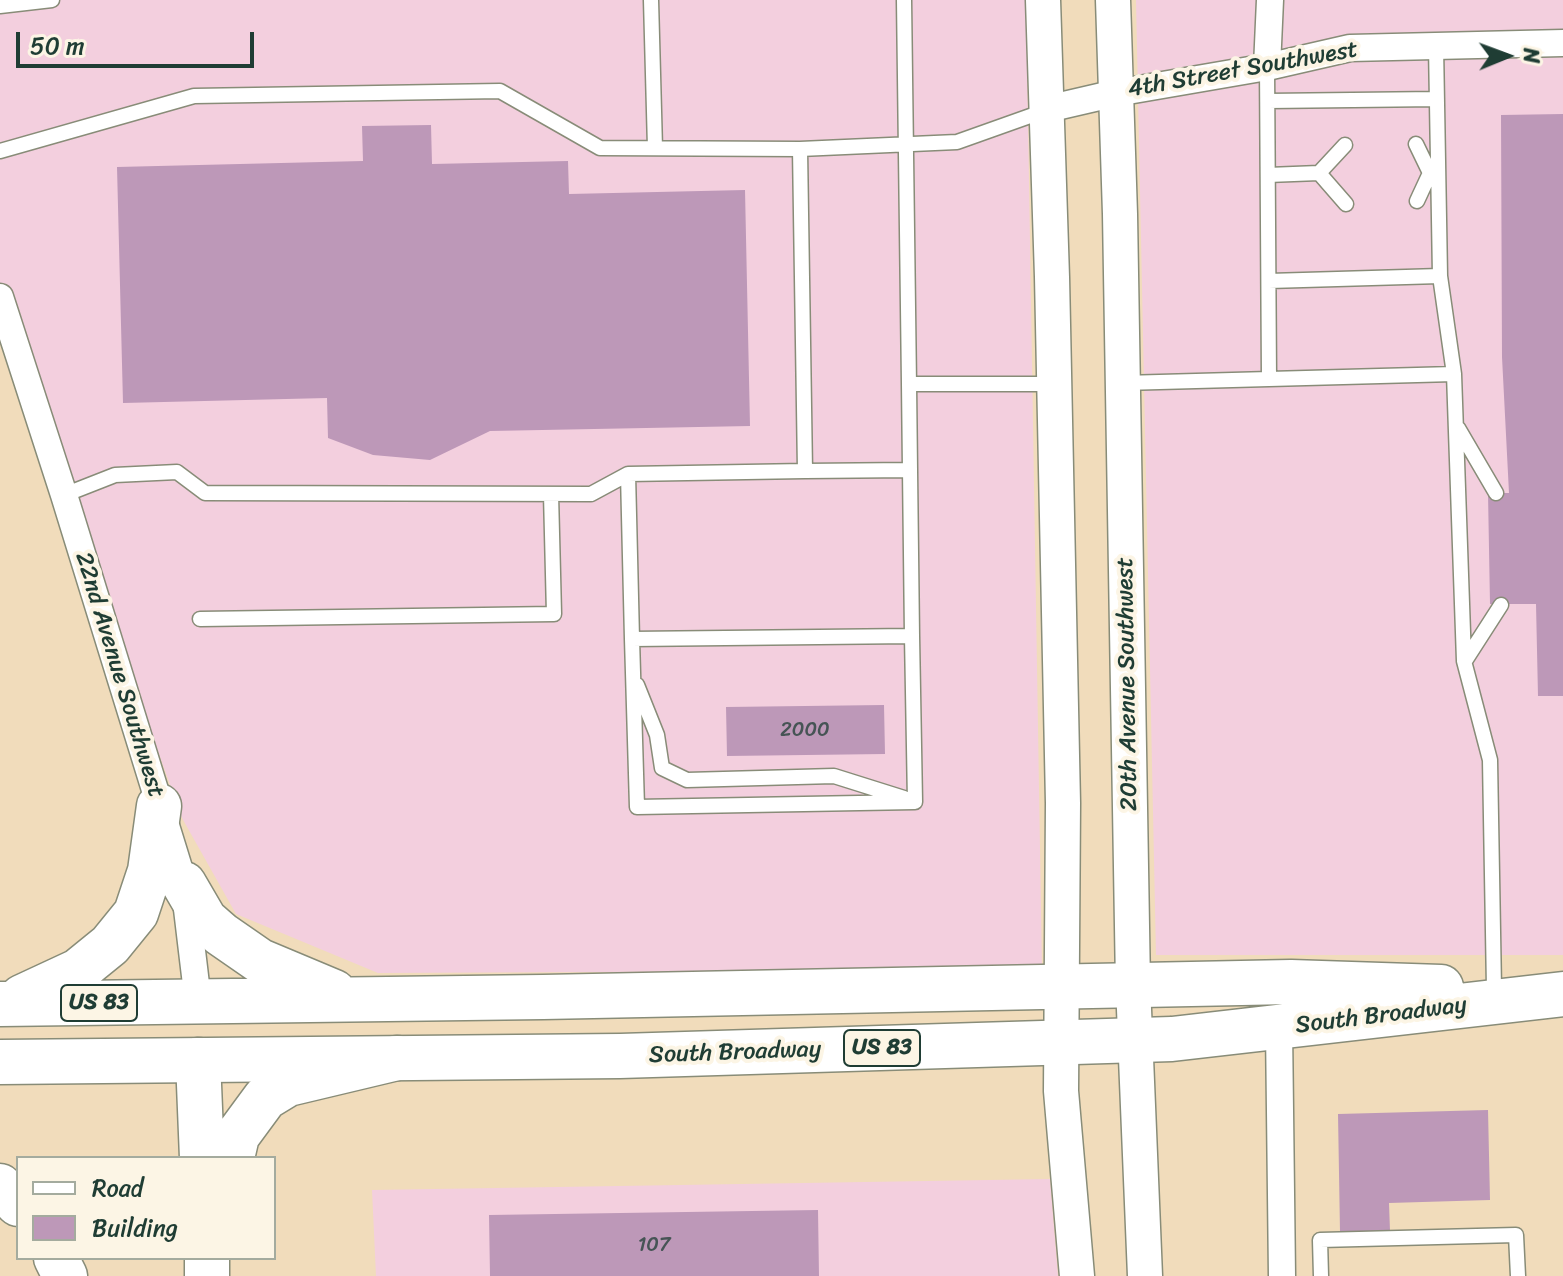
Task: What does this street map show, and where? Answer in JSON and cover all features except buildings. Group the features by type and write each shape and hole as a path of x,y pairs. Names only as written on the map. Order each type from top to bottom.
{"highway":[{"path":"4,1004 78,971 110,945 136,913 150,871 159,806"},
{"path":"184,884 205,920 260,961 351,1000"},
{"name":"South Broadway","path":"4,1004 1291,982 1563,992"},
{"name":"South Broadway","path":"0,1062 620,1056 1172,1039 1563,992"},
{"name":"22nd Avenue Southwest","path":"198,1001 202,1156"},
{"path":"232,1156 237,1136 265,1098 288,1084 397,1058"},
{"path":"0,1186 16,1202"}],"street":[{"path":"1043,0 1063,803 1061,1091 1077,1276"},
{"name":"20th Avenue Southwest","path":"1113,0 1133,985 1145,1276"},
{"path":"1267,67 1270,0"},
{"name":"4th Street Southwest","path":"1116,93 1267,67 1350,48 1563,43"},
{"path":"1047,109 1116,93"},
{"name":"22nd Avenue Southwest","path":"0,297 184,884 198,1001"},
{"path":"1279,1028 1282,1276"}],"lane":[{"path":"0,6 52,0"},
{"path":"651,0 655,148"},
{"path":"904,0 915,802"},
{"path":"1436,46 1434,173 1440,276 1454,374 1464,661 1490,760 1494,989"},
{"path":"1267,67 1269,379"},
{"path":"0,151 194,96 500,91 600,148 800,149 957,142 1047,109"},
{"path":"1268,101 1437,99"},
{"path":"1416,144 1434,173"},
{"path":"1268,175 1319,173 1345,145"},
{"path":"800,149 805,471"},
{"path":"1319,173 1346,204"},
{"path":"1417,201 1434,173"},
{"path":"1269,281 1440,276"},
{"path":"1123,383 1454,374"},
{"path":"909,384 1054,384"},
{"path":"1456,425 1496,493"},
{"path":"64,495 115,475 177,472 205,493 591,494 628,474 910,470"},
{"path":"628,474 637,807 915,802"},
{"path":"200,619 554,614 551,494"},
{"path":"1464,661 1501,605"},
{"path":"632,639 912,636"},
{"path":"633,674 657,735 662,768 687,780 834,776 915,802"},
{"path":"1321,1276 1320,1240 1516,1235 1518,1276"}],"shaded area":[{"path":"0,0 1026,0 1042,970 378,973 236,914 182,818 0,313"},
{"path":"1136,0 1563,0 1563,955 1156,955"},
{"path":"1050,1179 1058,1276 376,1276 372,1190"}]}
